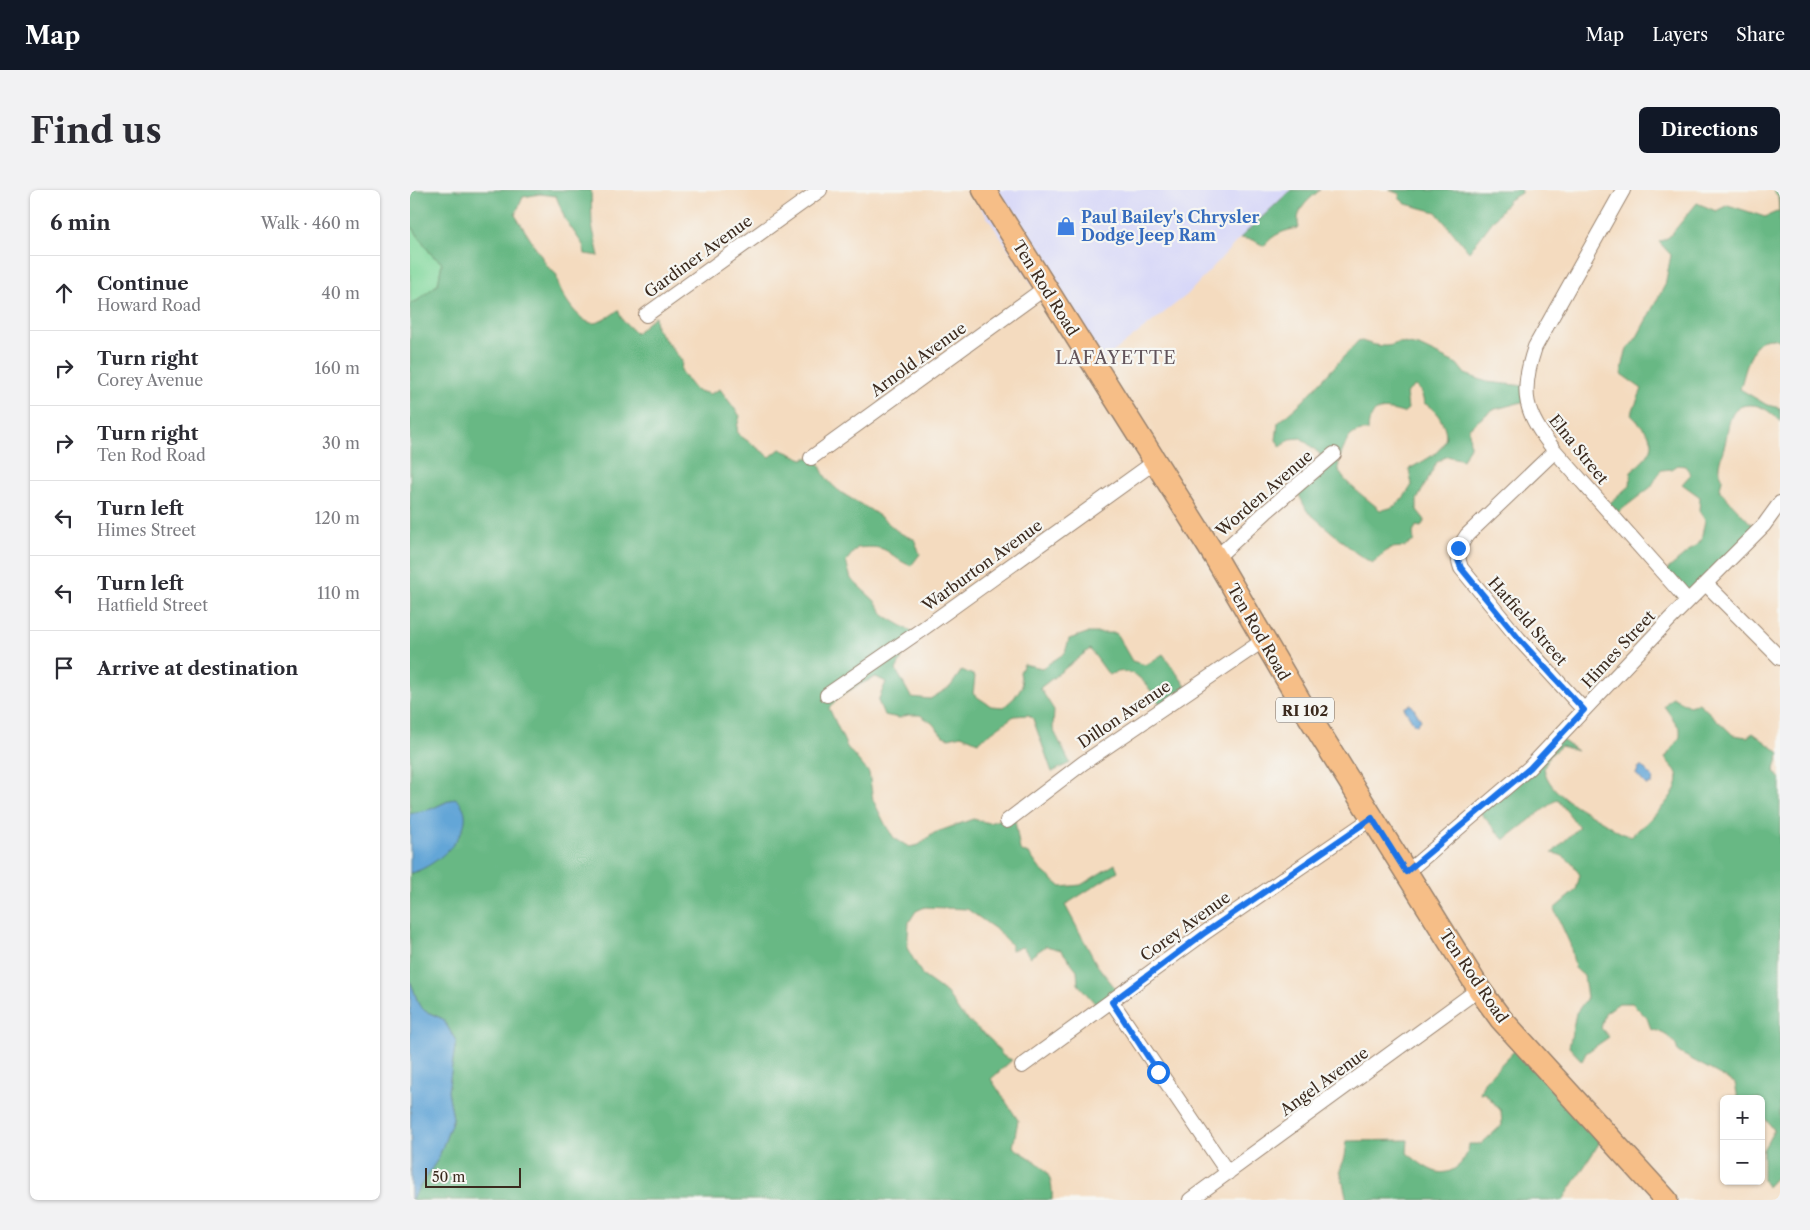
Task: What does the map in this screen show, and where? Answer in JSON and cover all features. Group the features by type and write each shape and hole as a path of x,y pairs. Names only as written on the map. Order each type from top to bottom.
{"main road":[{"name":"Ten Rod Road","path":"984,190 1156,460 1372,818 1479,989 1507,1026 1666,1200"}],"street":[{"name":"Gardiner Avenue","path":"646,315 820,190"},
{"name":"Elna Street","path":"1624,190 1535,347 1527,372 1526,398 1535,426 1555,452 1688,602"},
{"name":"Arnold Avenue","path":"811,458 1045,288"},
{"name":"Hatfield Street","path":"1555,452 1467,536 1458,548 1457,557 1461,568 1519,639 1584,710"},
{"name":"Worden Avenue","path":"1216,558 1334,454"},
{"name":"Warburton Avenue","path":"827,695 924,628 1156,460"},
{"name":"Himes Street","path":"1406,872 1530,768 1764,525 1780,503"},
{"path":"1706,584 1780,658"},
{"name":"Dillon Avenue","path":"1008,821 1084,763 1264,640"},
{"name":"Corey Avenue","path":"1022,1066 1203,934 1372,818"},
{"name":"Angel Avenue","path":"1190,1200 1479,989"},
{"path":"1112,1002 1228,1173"}],"shaded area":[{"path":"969,190 1291,190 1238,240 1187,295 1090,370"}],"green space":[{"path":"410,190 591,190 592,225 599,256 585,254 583,245 565,219 556,196 540,194 523,197 515,215 548,267 557,275 557,281 564,296 581,318 587,322 596,323 618,310 623,321 636,333 655,316 656,328 682,361 681,372 695,390 710,394 720,389 740,416 737,427 738,434 770,457 780,449 803,459 817,455 821,468 827,478 842,493 882,518 900,533 914,539 920,554 911,566 883,549 868,547 857,548 846,561 851,579 875,601 885,616 914,633 896,670 911,697 930,699 950,687 962,670 975,676 973,694 991,706 1004,707 1014,698 1022,686 1020,672 1024,664 1042,668 1065,653 1069,639 1087,633 1116,633 1132,661 1146,665 1163,654 1188,689 1163,708 1141,679 1127,672 1109,675 1090,649 1040,688 1054,710 1053,729 1070,763 1052,772 1033,719 1029,715 1014,716 978,742 961,735 949,738 943,736 932,723 920,715 908,715 899,718 884,715 878,701 886,682 876,677 844,694 829,708 847,747 869,773 873,800 885,824 894,838 909,847 919,845 934,833 973,819 989,823 1014,815 1020,850 1030,855 1040,869 1061,887 1081,885 1115,864 1118,871 1065,905 1097,965 1120,994 1099,1008 1078,984 1077,970 1061,950 1046,946 1030,957 1023,947 1011,950 1011,945 997,930 967,909 925,907 916,911 909,922 907,948 923,976 947,993 960,1013 992,1041 1003,1056 1012,1060 991,1079 1018,1120 1013,1147 1037,1163 1047,1173 1052,1189 1052,1200 411,1200 438,1159 453,1118 448,1091 456,1041 443,1019 425,1011 419,1005 410,980 410,873 419,871 455,798 431,809 410,814 410,303 417,301 438,284 442,263 431,254 410,224"},
{"path":"1291,190 1320,190 1300,211 1298,216 1299,228 1280,233 1271,238 1264,246 1253,240 1240,238"},
{"path":"1389,190 1521,190 1521,193 1509,200 1469,252 1436,212 1406,204 1399,198 1400,194"},
{"path":"1773,190 1780,190 1780,341 1771,338 1763,340 1757,345 1748,362 1740,389 1767,405 1780,408 1780,422 1764,408 1755,405 1743,406 1734,412 1729,424 1719,466 1722,478 1720,491 1756,529 1684,606 1662,574 1701,541 1705,520 1699,511 1700,497 1682,484 1691,474 1685,466 1678,465 1672,469 1661,470 1651,487 1612,517 1604,508 1630,486 1631,472 1647,456 1652,444 1651,438 1631,415 1642,389 1621,374 1626,351 1637,337 1665,285 1671,255 1659,242 1669,237 1697,203 1716,211 1728,205 1765,217 1779,211 1778,196"},
{"path":"410,224 431,254 442,263 438,284 417,301 410,303"},
{"path":"1359,340 1379,346 1389,346 1398,342 1419,346 1457,364 1465,374 1487,382 1525,386 1526,401 1492,410 1469,428 1470,446 1463,460 1447,456 1437,462 1417,500 1417,510 1425,520 1421,527 1416,526 1413,533 1414,541 1404,547 1390,548 1372,563 1356,553 1307,511 1297,491 1321,466 1320,454 1301,438 1290,439 1281,447 1276,440 1278,423 1303,401","holes":["1415,386 1421,391 1424,403 1436,413 1444,426 1445,441 1430,457 1409,469 1412,485 1402,499 1391,508 1380,510 1356,491 1341,474 1339,469 1341,456 1352,435 1361,431 1368,431 1369,423 1374,413 1383,409 1403,413 1408,409 1406,393"]},
{"path":"1672,697 1689,706 1699,703 1733,735 1747,737 1753,733 1780,753 1774,771 1780,779 1780,1173 1767,1187 1765,1183 1765,1146 1774,1130 1765,1118 1765,1095 1737,1095 1735,1083 1678,1052 1671,1039 1651,1029 1647,1018 1632,1003 1619,1003 1605,1013 1601,1028 1609,1037 1586,1053 1582,1061 1569,1047 1576,1013 1587,998 1584,976 1575,968 1570,944 1554,909 1576,890 1580,875 1569,860 1552,853 1579,827 1557,799 1504,840 1479,811 1558,737 1577,751 1561,746 1549,756 1544,768 1552,785 1575,805 1619,832 1631,836 1662,808 1675,790 1678,782 1676,772 1665,758 1680,737 1680,729 1664,706"},
{"path":"1515,1050 1600,1142 1563,1200 1347,1200 1340,1170 1345,1157 1347,1141 1408,1140 1407,1153 1429,1169 1443,1173 1459,1165 1466,1155 1469,1144 1481,1144 1502,1125 1501,1111 1485,1093 1480,1093 1484,1082"}],"water":[{"path":"1411,704 1421,720 1417,725 1414,724 1404,708"},
{"path":"1639,767 1643,767 1653,778 1652,784 1646,785 1636,774"},
{"path":"455,798 463,808 465,819 462,831 444,854 421,870 410,873 410,814 431,809"},
{"path":"410,980 419,1005 425,1011 443,1019 456,1041 448,1091 453,1118 438,1159 411,1200"}],"place":[{"name":"Paul Bailey's Chrysler Dodge Jeep Ram","path":"1066,226"}],"district":[{"name":"LAFAYETTE","path":"1116,358"}],"route":[{"path":"1158,1072 1112,1002 1203,934 1372,818 1406,872 1530,768 1584,710 1519,639 1461,568 1457,557 1458,548"}]}
